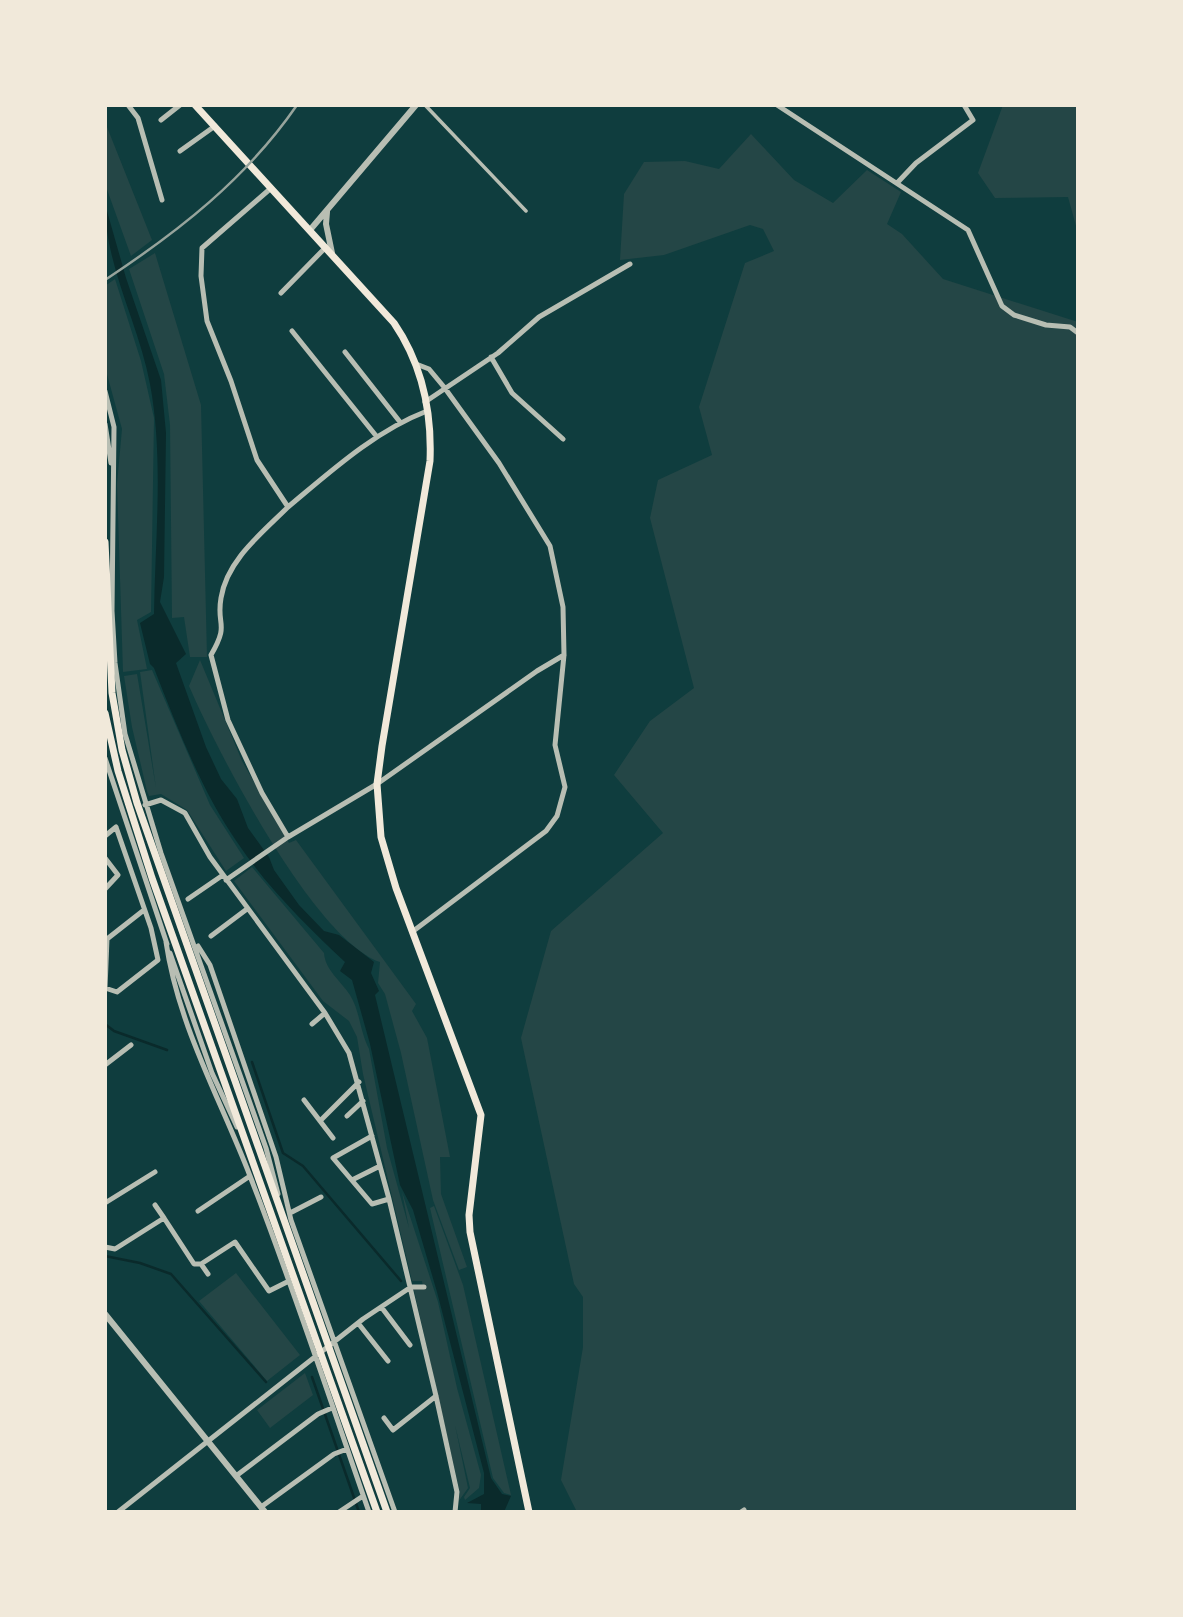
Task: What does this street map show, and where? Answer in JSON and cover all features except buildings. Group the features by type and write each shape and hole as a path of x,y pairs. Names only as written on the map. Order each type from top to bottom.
{"main road":[{"path":"195,105 394,323 409,346 416,364 431,433 430,461 377,784 381,837 412,932 481,1115 469,1215 475,1272 529,1512"},
{"path":"105,542 112,693 122,750 148,835 286,1214 320,1322 387,1512"},
{"path":"105,713 118,771 139,838 377,1512"}],"street":[{"path":"128,105 138,118 162,200"},
{"path":"161,120 180,105"},
{"path":"310,230 416,105"},
{"path":"425,105 526,211"},
{"path":"777,105 968,230 1002,306 1014,315 1046,325 1070,327 1078,333"},
{"path":"898,182 910,167 973,120 964,105"},
{"path":"180,151 215,126"},
{"path":"270,189 202,248 201,276 207,321 232,380 257,460 288,507"},
{"path":"281,293 329,250 327,211"},
{"path":"425,402 491,357 539,317 630,264"},
{"path":"292,331 377,437"},
{"path":"345,352 400,422"},
{"path":"491,357 512,393 563,439"},
{"path":"412,932 546,831 557,816 565,787 555,745 564,655 563,607 550,546 499,463 444,387 429,369 416,364"},
{"path":"105,391 114,427 115,663 125,734 145,805 266,1148 286,1214 395,1512"},
{"path":"288,837 262,793 228,720 211,654 224,633 221,598 237,559 288,507 377,437 400,422 427,411"},
{"path":"105,424 113,476"},
{"path":"188,899 377,784 537,671 564,655"},
{"path":"105,758 124,821 212,1073 248,1148"},
{"path":"145,805 161,800 185,813 224,878 326,1013 349,1053 359,1082 411,1287 457,1492 455,1512"},
{"path":"105,836 124,821"},
{"path":"116,827 144,910 158,960 117,992 105,988 107,939 144,910"},
{"path":"105,858 118,875 105,889"},
{"path":"211,936 247,909"},
{"path":"166,942 176,991 200,1059 250,1176 369,1512"},
{"path":"312,1024 326,1013"},
{"path":"105,1065 131,1045"},
{"path":"320,1121 359,1082"},
{"path":"304,1100 333,1138"},
{"path":"347,1116 363,1101"},
{"path":"372,1136 333,1158 372,1203 389,1199"},
{"path":"352,1180 380,1166"},
{"path":"105,1203 155,1172"},
{"path":"198,1212 250,1176"},
{"path":"286,1214 321,1197"},
{"path":"155,1205 194,1264 201,1264 234,1242 269,1291 287,1282"},
{"path":"105,1247 115,1249 164,1218"},
{"path":"201,1264 208,1275"},
{"path":"118,1512 358,1323 411,1287 424,1287"},
{"path":"382,1308 410,1345"},
{"path":"105,1314 263,1509 334,1454 347,1449"},
{"path":"358,1323 388,1361"},
{"path":"384,1418 393,1430 436,1396"},
{"path":"236,1476 318,1414 332,1408"},
{"path":"339,1512 363,1496"}],"shaded area":[{"path":"1003,105 1078,105 1078,233 1068,197 995,198 978,173"},
{"path":"105,122 152,240 131,256 105,184"},
{"path":"751,134 794,180 833,203 867,170 901,192 887,224 902,234 943,279 1078,322 1078,1512 577,1512 561,1480 583,1347 583,1297 574,1284 521,1038 551,931 663,833 614,775 650,721 694,688 650,518 658,480 712,455 699,407 745,263 774,251 763,229 750,225 664,255 620,260 624,194 644,162 685,161 719,169"},
{"path":"105,204 126,278 161,380 166,433 164,577 160,602 186,654 176,663 206,747 221,779 237,799 248,828 269,857 274,870 299,905 324,931 339,935 374,962 371,973 379,991 375,995 491,1478 502,1494 511,1496 504,1512 481,1512 481,1504 467,1503 484,1494 484,1473 437,1292 413,1210 400,1185 370,1044 352,980 340,971 345,962 274,890 237,842 201,780 150,664 140,623 154,614 157,441 150,384 110,250"},
{"path":"155,253 201,405 207,657 190,657 184,617 172,618 170,425 164,374 129,269"},
{"path":"115,279 141,361 154,418 151,612 137,620 147,669 123,672 117,484 122,429 105,367 105,286"},
{"path":"200,660 242,761 289,843 296,840 416,1004 412,1011 427,1038 450,1157 440,1157 441,1194 467,1267 459,1270 433,1200 401,1053 385,994 378,983 380,962 354,946 326,918 270,840 221,753 189,686"},
{"path":"152,670 210,805 244,858 226,871 187,810 161,794 149,796 147,791 132,727 124,676 137,674 156,788 140,672"},
{"path":"252,867 324,953 330,970 350,995 356,1008 369,1049 387,1148 409,1228 402,1192 438,1302 457,1388 481,1475 479,1488 465,1500 470,1488 455,1425 468,1488 458,1502 460,1493 413,1286 423,1288 422,1281 412,1281 363,1074 357,1037 349,1021 323,1001 234,881"},
{"path":"434,1206 463,1285 511,1495 504,1493 493,1478 430,1208"},
{"path":"236,1273 300,1355 267,1381 199,1301"},
{"path":"305,1373 313,1395 270,1428 257,1410"}],"waterway":[{"path":"105,1024 114,1031 167,1050"},
{"path":"252,1062 283,1153 303,1166 401,1281"},
{"path":"105,1256 140,1263 171,1274 266,1382"},
{"path":"312,1377 359,1512"}],"railway":[{"path":"105,280 210,202 256,157 297,105"}]}
